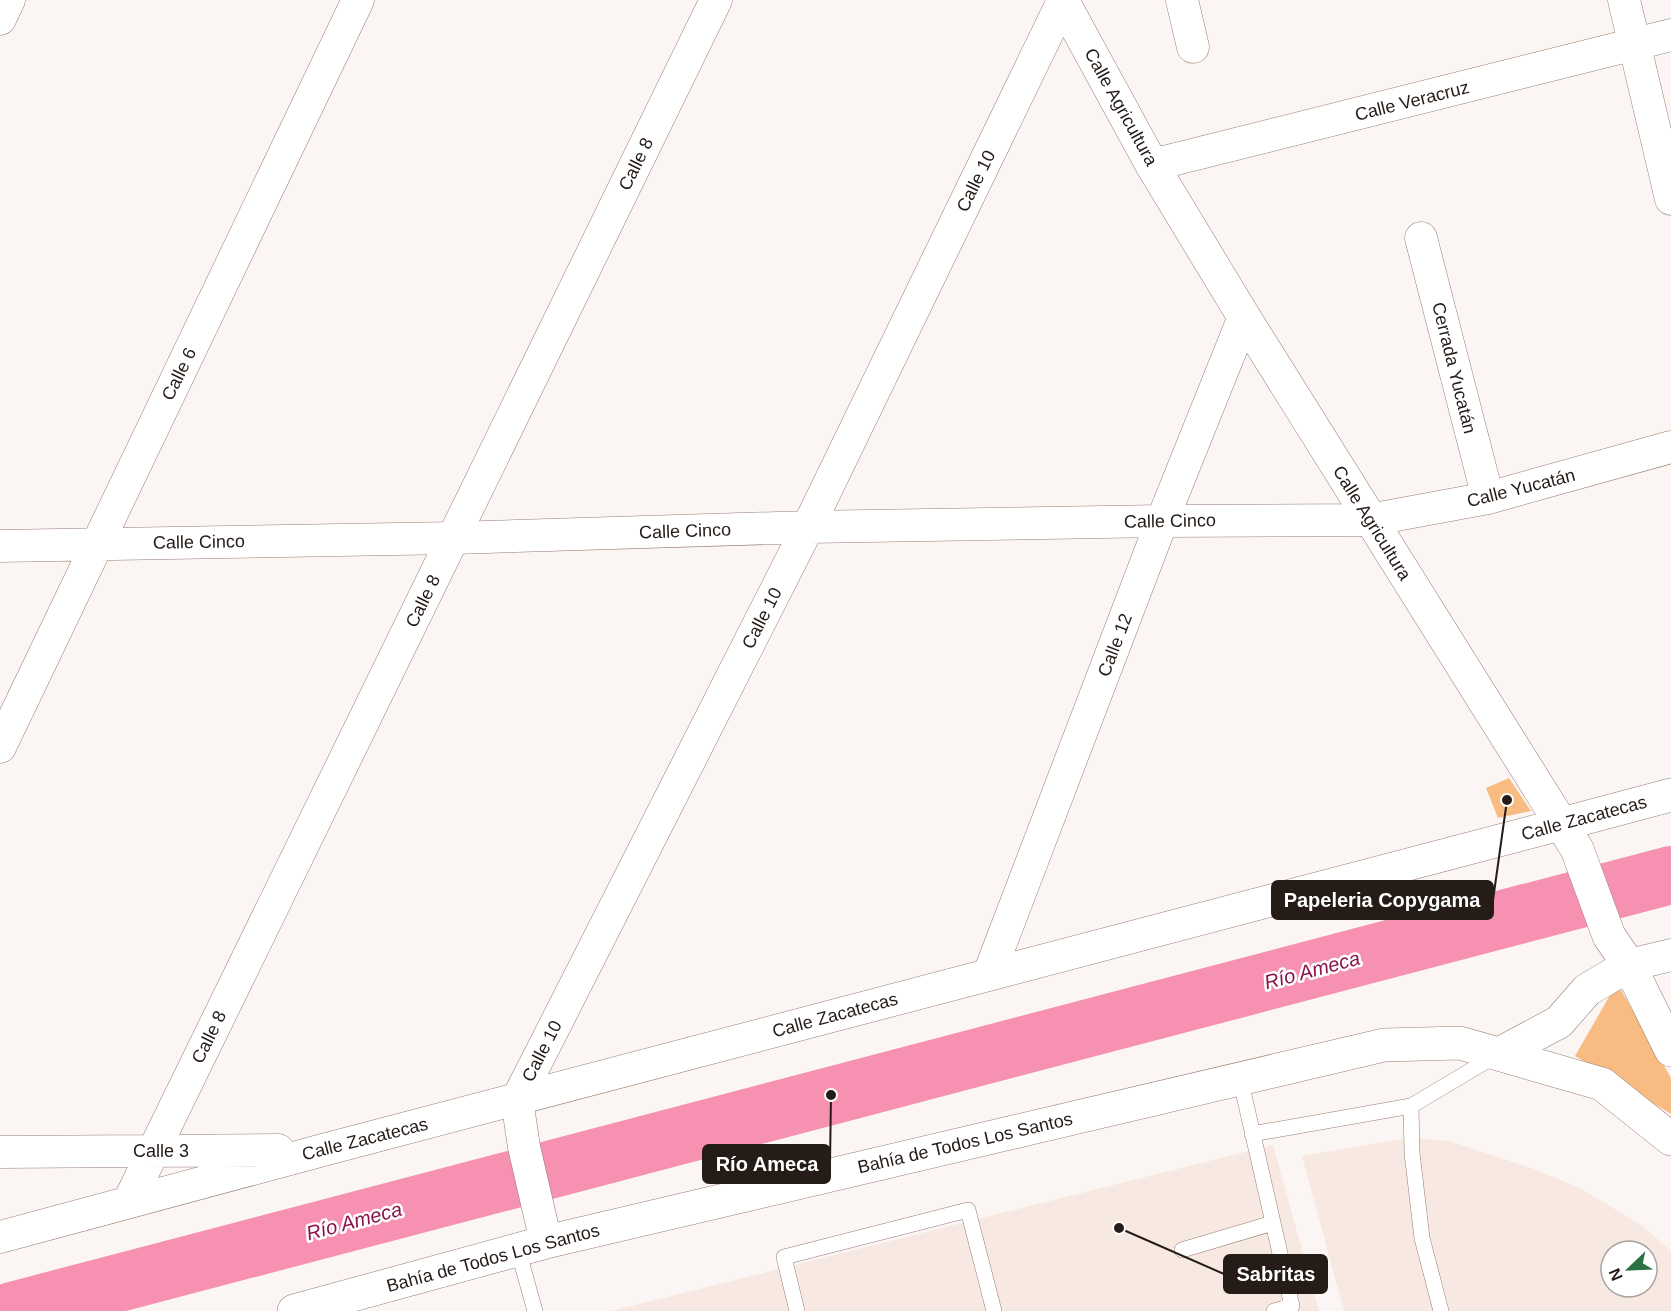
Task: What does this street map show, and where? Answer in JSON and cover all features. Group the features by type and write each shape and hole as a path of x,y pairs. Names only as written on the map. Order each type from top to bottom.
{"main road":[{"name":"Calle Agricultura","path":"1062,0 1152,165 1244,317 1569,837 1609,936 1629,965 1671,1050"},
{"name":"Calle Zacatecas","path":"1569,837 1671,795"},
{"path":"1501,1053 1559,1022 1587,990 1629,965"},
{"name":"Bahía de Todos Los Santos","path":"294,1311 535,1237 1384,1045 1460,1043 1602,1084 1671,1139"}],"street":[{"path":"0,19 9,0"},
{"name":"Calle 6","path":"0,747 358,0"},
{"name":"Calle 8","path":"129,1201 716,0"},
{"name":"Calle 10","path":"535,1237 517,1100 808,527 1062,0"},
{"path":"1182,0 1193,47"},
{"path":"1624,0 1671,199"},
{"name":"Calle Veracruz","path":"1152,165 1671,35"},
{"name":"Cerrada Yucatán","path":"1421,238 1488,498"},
{"name":"Calle 12","path":"989,974 1162,521 1244,317"},
{"name":"Calle Yucatán","path":"1369,520 1488,498 1671,447"},
{"name":"Calle Cinco","path":"0,546 454,538 808,527 1369,520"},
{"name":"Calle Zacatecas","path":"0,1237 989,974 1569,837"},
{"path":"1629,965 1671,955"},
{"name":"Calle 3","path":"0,1152 323,1150"}],"lane":[{"path":"1252,1134 1411,1106 1501,1053"},
{"path":"1240,1078 1292,1306 1274,1311"},
{"path":"1411,1106 1412,1153 1422,1238 1441,1311"},
{"path":"796,1311 784,1257 968,1210 994,1311"},
{"path":"1182,1250 1273,1223"},
{"path":"535,1237 535,1311"}],"shaded area":[{"path":"1408,1138 1449,1141 1534,1169 1582,1189 1644,1227 1658,1239 1599,1239 1599,1299 1659,1299 1659,1240 1671,1251 1671,1311 1344,1311 1302,1156"},
{"path":"1273,1145 1319,1311 611,1311"}],"building":[{"path":"1509,778 1531,811 1498,818 1486,788"},
{"path":"1617,983 1671,1078 1671,1114 1575,1056"}],"waterway":[{"name":"Río Ameca","path":"12,1311 1671,875"}],"place":[{"name":"Papeleria Copygama","path":"1507,800"},
{"name":"Río Ameca","path":"831,1095"},
{"name":"Sabritas","path":"1119,1228"}]}
